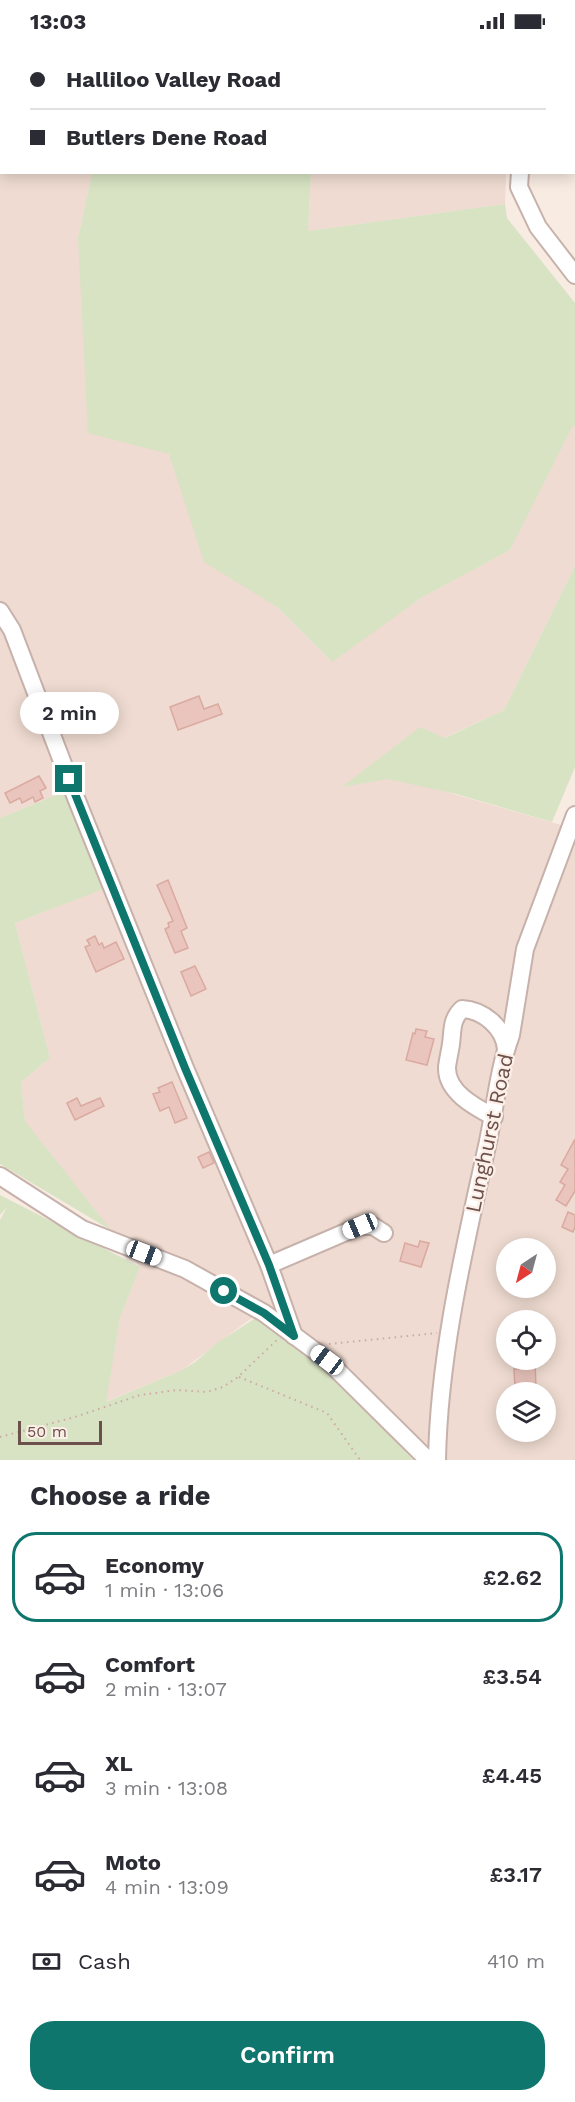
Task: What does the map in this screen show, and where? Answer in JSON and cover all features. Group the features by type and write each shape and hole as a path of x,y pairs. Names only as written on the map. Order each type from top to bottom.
{"street":[{"path":"520,174 519,187 538,227 575,275"},
{"path":"0,611 12,630 76,798 185,1068 269,1265 291,1333"},
{"name":"Lunghurst Road","path":"437,1460 438,1412 449,1332 473,1206 515,1012 525,949 575,815"},
{"path":"494,1117 461,1097 453,1085 447,1070 454,1017 462,1009 474,1010 492,1022 505,1038 506,1049"},
{"path":"0,1176 82,1229 185,1269 264,1313 335,1367 428,1460"},
{"path":"269,1265 360,1226 373,1226 384,1233"}],"path":[{"path":"308,1346 449,1332"},
{"path":"0,1437 75,1418 140,1395 177,1390 207,1392 223,1387 291,1333"},
{"path":"238,1377 327,1413 360,1460"}],"shaded area":[{"path":"0,174 92,174 78,238 169,454 277,607 331,661 421,598 510,550 568,417 575,426 575,566 504,710 444,738 398,778 575,829 575,1460 439,1460 331,1352 291,1324 269,1305 182,1370 105,1402 120,1318 140,1267 25,1122 21,1082 50,1058 15,923 105,888 66,791 0,818"},
{"path":"311,174 506,174 505,204 308,231"}],"green space":[{"path":"92,174 311,174 308,231 505,204 507,218 575,303 575,426 573,425 510,550 421,598 332,662 277,607 204,562 169,454 88,433 78,238"},
{"path":"575,566 575,767 552,822 456,794 388,779 342,787 420,727 445,738 504,710"},
{"path":"66,791 106,888 15,923 50,1058 21,1082 25,1121 111,1230 0,1164 0,818"},
{"path":"0,1195 140,1267 120,1318 106,1402 182,1370 217,1343 257,1317 322,1365 413,1460 0,1460 0,1220 7,1207 0,1215"}],"building":[{"path":"199,696 204,709 218,704 222,714 178,730 170,707"},
{"path":"39,776 46,788 40,791 43,798 35,802 33,797 22,803 20,798 10,803 5,793"},
{"path":"168,880 187,928 181,931 188,948 175,953 165,929 169,927 168,923 173,921 157,885"},
{"path":"95,936 99,945 102,943 104,948 116,942 124,959 96,972 85,947 90,945 87,940"},
{"path":"195,966 206,989 191,996 181,972"},
{"path":"416,1029 427,1031 425,1037 434,1039 427,1065 406,1060"},
{"path":"172,1082 187,1118 175,1123 169,1107 160,1111 153,1094 160,1092 158,1088"},
{"path":"77,1098 81,1106 100,1098 104,1106 75,1120 67,1103"},
{"path":"575,1139 575,1191 566,1206 556,1200 565,1185 560,1182 568,1169 561,1165"},
{"path":"209,1152 214,1163 203,1168 198,1157"},
{"path":"568,1212 575,1215 573,1232 562,1227"},
{"path":"420,1241 429,1243 421,1267 400,1261 405,1243 418,1247"},
{"path":"514,1370 535,1370 536,1382 515,1382"}],"route":[{"path":"69,779 185,1068 269,1265 294,1336 264,1313 224,1291"}]}
